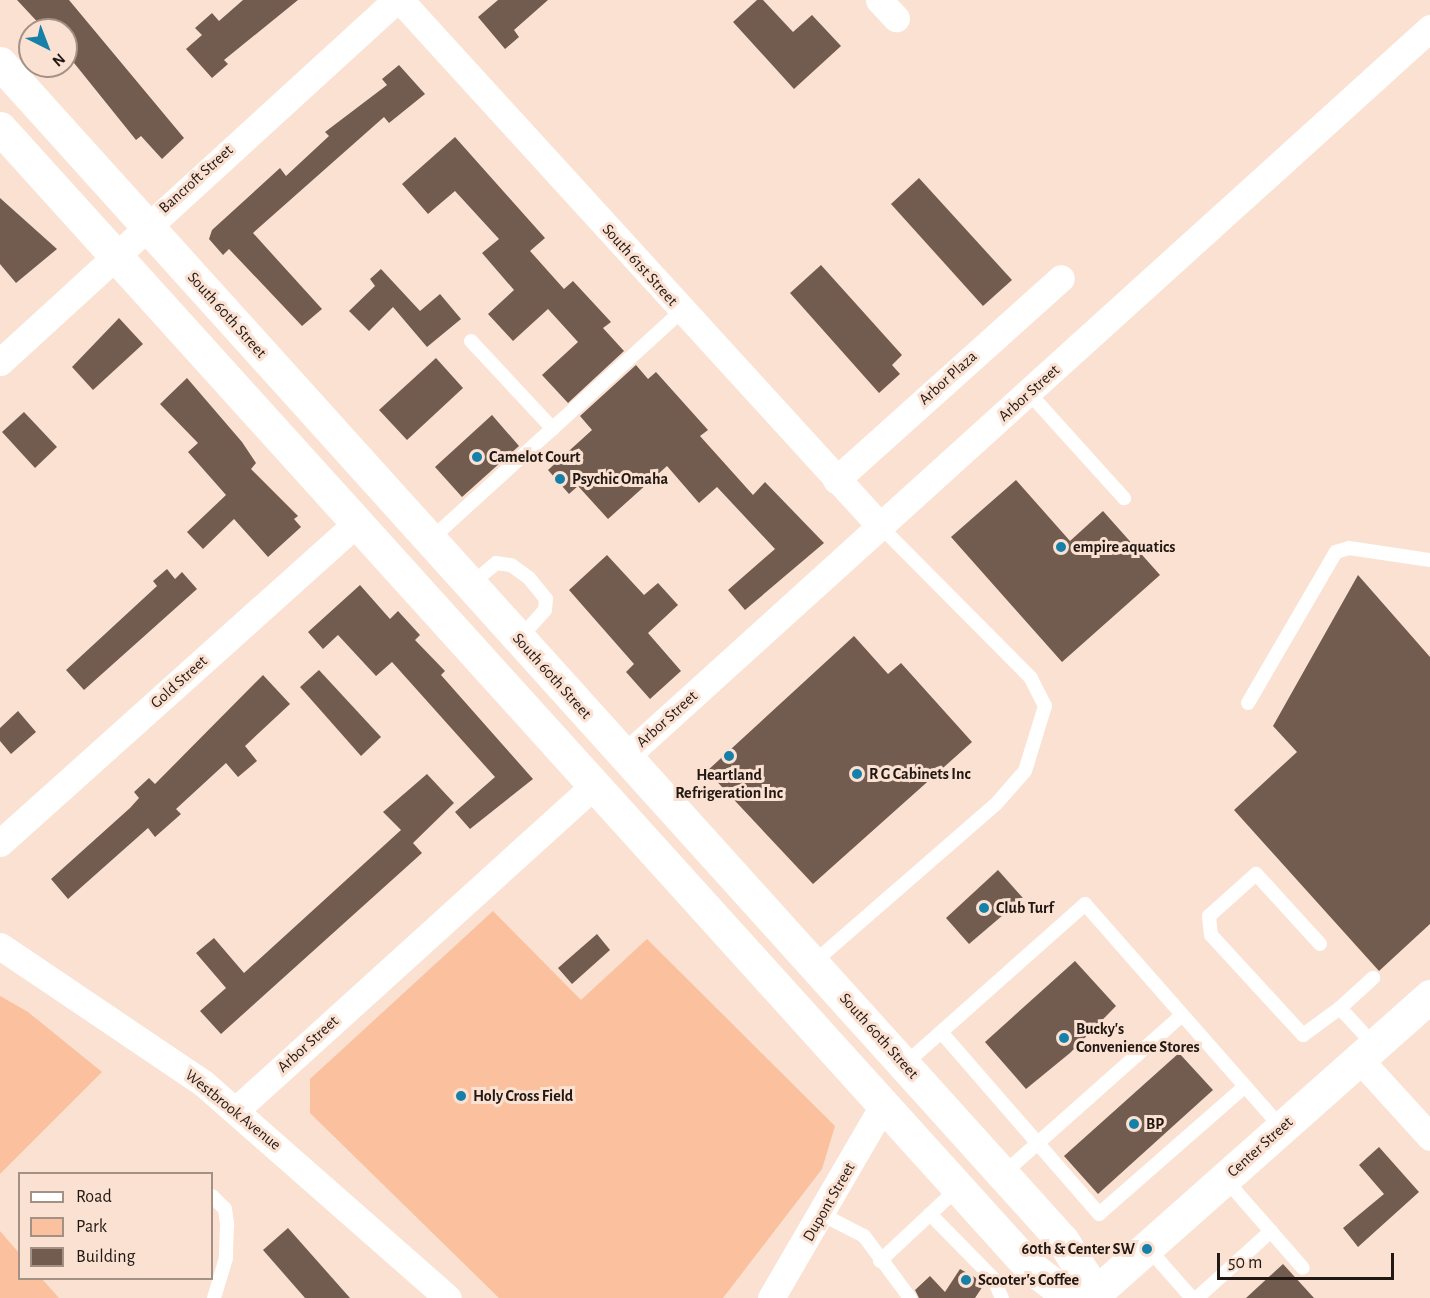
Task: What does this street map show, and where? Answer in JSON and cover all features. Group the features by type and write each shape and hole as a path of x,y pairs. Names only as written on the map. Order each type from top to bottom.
{"main road":[{"name":"South 60th Street","path":"0,63 1003,1174 1075,1256 1089,1298"},
{"path":"0,128 958,1188 1047,1282 1089,1298"},
{"path":"478,656 511,664 598,757 625,757"},
{"path":"594,785 609,783 639,797 719,882 750,894"},
{"name":"Center Street","path":"1089,1298 1430,996"}],"street":[{"name":"Bancroft Street","path":"0,362 146,224 398,0"},
{"name":"South 61st Street","path":"398,0 881,527"},
{"name":"Arbor Street","path":"625,757 1430,28"},
{"name":"Arbor Plaza","path":"836,480 1061,278"},
{"name":"Gold Street","path":"0,843 358,522"},
{"name":"Arbor Street","path":"236,1110 594,785"},
{"name":"Westbrook Avenue","path":"0,946 236,1110 448,1298"},
{"path":"1367,1053 1430,1137"},
{"name":"Dupont Street","path":"771,1298 884,1104"}],"lane":[{"path":"430,540 682,311"},
{"path":"471,341 553,429"},
{"path":"1029,393 1124,498"},
{"path":"813,963 996,804 1024,771 1045,706 1032,678 881,527"},
{"path":"1248,703 1336,552 1349,548 1430,560"},
{"path":"470,585 496,563 511,565 529,578 546,599 545,610 519,639"},
{"path":"1320,944 1256,874 1209,916 1211,935 1302,1035 1340,1008 1373,978"},
{"path":"905,1064 1085,904 1282,1128"},
{"path":"1340,1008 1367,1053"},
{"path":"1003,1174 1182,1015"},
{"path":"941,1032 1099,1214 1245,1086"},
{"path":"1225,1179 1303,1268"},
{"path":"880,1261 958,1188"},
{"path":"213,1197 225,1209 226,1224 226,1258 214,1298"},
{"path":"821,1214 864,1236 880,1261 910,1298"},
{"path":"930,1214 993,1278 1002,1298"},
{"path":"1147,1247 1194,1298 1271,1232"}],"green space":[{"path":"493,911 581,1000 647,939 835,1126 822,1169 723,1298 499,1298 310,1113 310,1079"},
{"path":"0,996 28,1012 102,1072 0,1174"},
{"path":"0,1231 18,1252 18,1280 43,1280 59,1298 0,1298"}],"building":[{"path":"17,0 69,0 184,138 162,159 141,136 136,140 78,68 78,18 34,18"},
{"path":"243,0 298,0 224,60 228,64 212,78 186,49 202,35 195,28 212,13 219,21"},
{"path":"498,0 548,0 514,30 519,37 505,49 478,17"},
{"path":"757,0 763,0 793,32 812,15 841,46 794,89 733,22"},
{"path":"399,65 425,94 389,123 384,117 253,233 322,309 302,326 229,249 223,255 209,239 212,230 280,168 286,176 329,136 325,132 387,85 382,79"},
{"path":"455,137 545,238 530,251 564,289 573,281 611,322 603,328 624,351 568,403 542,375 578,342 548,309 513,341 488,314 514,290 482,253 499,239 455,191 428,214 402,184"},
{"path":"919,178 1012,280 983,306 891,204"},
{"path":"0,198 57,249 16,283 0,264"},
{"path":"821,265 902,355 892,365 900,374 879,393 790,293"},
{"path":"381,269 420,311 440,294 461,319 427,347 393,307 369,331 349,311 375,286 370,279"},
{"path":"119,318 143,344 93,390 72,367"},
{"path":"436,358 463,388 407,440 379,410"},
{"path":"636,365 648,379 656,372 708,430 700,436 753,495 765,482 824,543 745,610 728,590 775,549 717,487 699,503 667,466 608,519 578,486 569,494 548,470 592,430 580,416"},
{"path":"187,378 242,442 256,463 251,469 298,516 294,519 301,527 268,557 234,519 203,549 187,532 226,495 188,452 198,443 160,404"},
{"path":"24,412 57,447 35,468 2,432"},
{"name":"Camelot Court","path":"492,415 519,446 462,497 435,467"},
{"path":"1016,480 1070,541 1103,511 1160,575 1062,662 951,537"},
{"path":"607,555 644,595 658,583 678,605 648,633 681,671 650,699 626,672 634,664 569,590"},
{"path":"167,569 175,579 182,572 197,589 84,690 66,670 157,586 153,581"},
{"path":"1358,575 1430,657 1430,924 1379,971 1234,810 1297,752 1273,726"},
{"path":"360,585 390,619 398,611 420,635 415,640 445,671 441,675 533,779 470,829 455,812 495,777 392,662 376,676 338,635 323,649 308,632"},
{"name":"R G Cabinets Inc","path":"854,636 888,674 901,663 972,742 813,884 707,771"},
{"path":"319,670 381,737 361,756 300,687"},
{"path":"263,675 290,704 245,746 257,761 238,777 226,763 176,809 181,814 155,837 148,828 68,899 51,879 130,808 139,798 134,792 149,778 155,784"},
{"path":"18,711 36,732 11,754 0,741 0,728"},
{"path":"427,774 454,803 413,843 422,853 221,1034 200,1011 226,988 196,953 214,938 244,973 401,830 383,812"},
{"name":"Club Turf","path":"998,870 1023,898 969,944 946,918"},
{"path":"597,934 610,950 572,984 558,968"},
{"path":"1075,961 1116,1006 1070,1053 1026,1089 985,1042"},
{"path":"1179,1053 1213,1090 1098,1194 1064,1156"},
{"path":"1379,1147 1419,1192 1358,1247 1343,1228 1384,1194 1359,1165"},
{"path":"288,1228 350,1298 305,1298 263,1250"},
{"path":"1283,1264 1314,1298 1246,1298"},
{"name":"Scooter's Coffee","path":"960,1269 985,1283 975,1298 919,1298 915,1290 930,1276 945,1292"}],"place":[{"name":"Camelot Court","path":"477,457"},
{"name":"Psychic Omaha","path":"560,479"},
{"name":"empire aquatics","path":"1061,547"},
{"name":"Heartland Refrigeration Inc","path":"729,756"},
{"name":"R G Cabinets Inc","path":"857,774"},
{"name":"Club Turf","path":"984,908"},
{"name":"Bucky's Convenience Stores","path":"1064,1038"},
{"name":"Holy Cross Field","path":"461,1096"},
{"name":"BP","path":"1134,1124"},
{"name":"60th & Center SW","path":"1147,1249"},
{"name":"Scooter's Coffee","path":"966,1280"}]}
